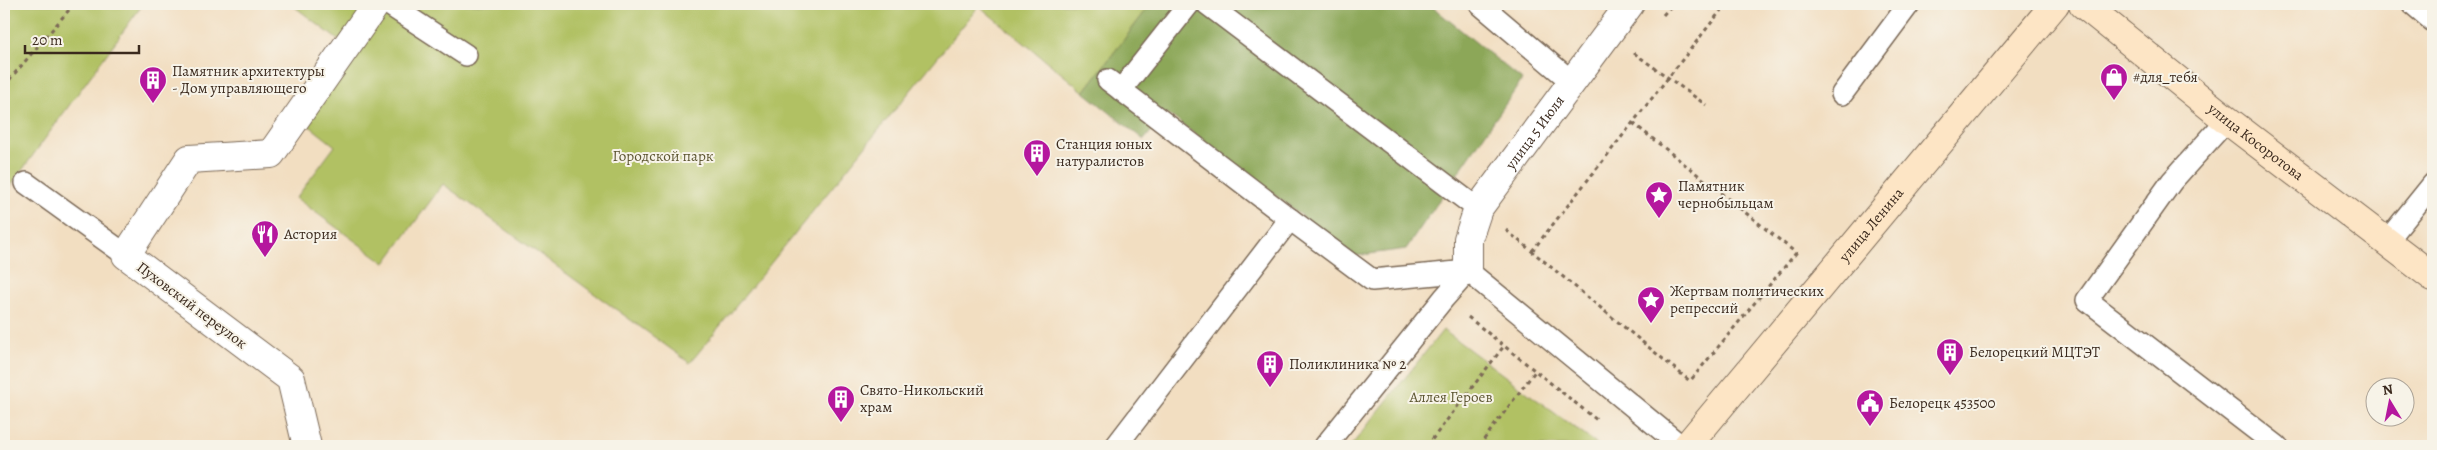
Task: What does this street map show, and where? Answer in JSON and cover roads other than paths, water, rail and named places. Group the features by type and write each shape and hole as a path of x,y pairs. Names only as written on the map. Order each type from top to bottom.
{"street":[{"name":"Пуховский переулок","path":"307,446 291,379 126,255 189,159 272,154 376,4"},
{"name":"улица 5 Июля","path":"1468,271 1468,240 1478,209 1571,81 1630,4"},
{"name":"улица Ленина","path":"1687,446 2055,4"},
{"name":"улица Косоротова","path":"2083,4 2227,120 2433,277"}],"lane":[{"path":"388,4 466,55"},
{"path":"1189,4 1115,85 1372,280 1468,271 1681,446"},
{"path":"1208,4 1478,209"},
{"path":"1480,4 1571,81"},
{"path":"1842,94 1909,4"},
{"path":"2413,4 2433,21"},
{"path":"2227,120 2172,181 2087,300 2277,446"},
{"path":"26,183 126,255"},
{"path":"2387,241 2433,184"},
{"path":"1116,446 1290,219"},
{"path":"1325,446 1444,298 1468,271"}],"place":[{"name":"#для_тебя","path":"2114,101"},
{"name":"Памятник архитектуры - Дом управляющего","path":"153,104"},
{"name":"Станция юных натуралистов","path":"1037,177"},
{"name":"Памятник чернобыльцам","path":"1659,219"},
{"name":"Астория","path":"265,258"},
{"name":"Жертвам политических репрессий","path":"1651,324"},
{"name":"Белорецкий МЦТЭТ","path":"1950,376"},
{"name":"Поликлиника № 2","path":"1270,388"},
{"name":"Свято-Никольский храм","path":"841,423"},
{"name":"Белорецк 453500","path":"1870,427"}],"park label":[{"name":"Городской парк","path":"663,156"},
{"name":"Аллея Героев","path":"1451,397"}]}
